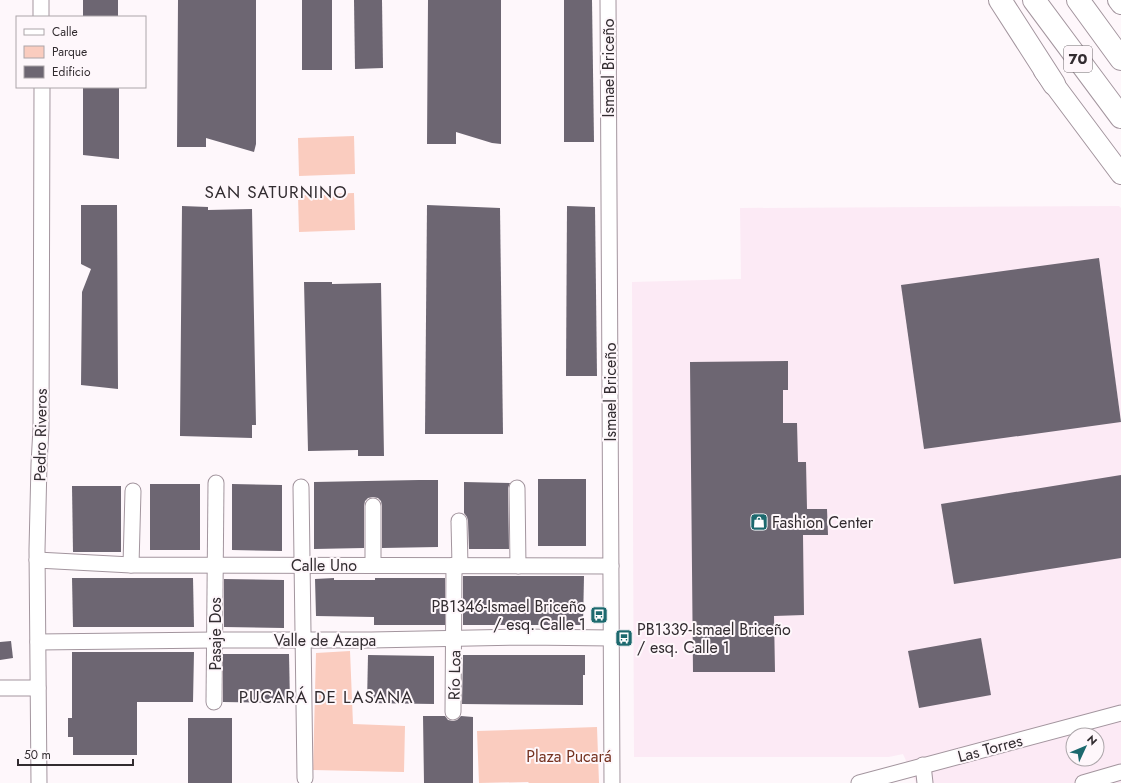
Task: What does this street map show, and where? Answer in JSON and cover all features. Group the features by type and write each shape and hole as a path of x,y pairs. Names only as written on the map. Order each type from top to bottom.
{"highway":[{"path":"1000,0 1054,84"},
{"name":"70","path":"1034,0 1121,117"},
{"name":"70","path":"1078,0 1121,59"}],"main road":[{"path":"990,0 1121,174"},
{"path":"1118,0 1121,4"}],"street":[{"path":"41,0 41,16"},
{"name":"Ismael Briceño","path":"608,0 612,783"},
{"name":"Pedro Riveros","path":"39,783 37,560 41,428 42,88"},
{"name":"Pasaje Dos","path":"214,702 216,484"},
{"path":"301,487 305,778"},
{"path":"517,488 518,566"},
{"path":"131,565 133,491"},
{"path":"373,506 373,565"},
{"name":"Río Loa","path":"453,712 454,639 459,521"},
{"name":"Calle Uno","path":"37,560 131,565 611,566"},
{"name":"Valle de Azapa","path":"38,642 454,639 524,637 612,638"},
{"path":"0,688 38,688"},
{"name":"Las Torres","path":"859,783 1121,713"},
{"path":"924,765 925,783"},
{"path":"1083,783 1121,772"}],"shaded area":[{"path":"1119,206 1121,208 1121,783 916,783 903,754 889,757 634,757 632,282 741,279 740,208"}],"green space":[{"path":"354,136 355,174 299,176 298,138"},
{"path":"354,193 355,230 299,232 298,195"},
{"path":"350,651 353,724 405,726 404,772 313,770 316,653"},
{"name":"Plaza Pucará","path":"597,727 599,783 479,783 477,731"}],"building":[{"path":"83,0 118,0 118,16 83,16"},
{"path":"178,0 256,0 256,144 254,152 206,138 206,147 177,147"},
{"path":"302,0 332,0 332,70 302,70"},
{"path":"354,0 382,0 383,68 355,69"},
{"path":"428,0 501,0 501,144 492,143 456,132 456,144 427,144"},
{"path":"564,0 592,0 594,142 564,142"},
{"path":"83,88 119,88 119,159 83,155"},
{"path":"81,205 117,205 118,389 81,385 82,292 91,269 81,264"},
{"path":"427,205 500,208 503,434 425,434"},
{"path":"182,206 208,207 208,210 252,209 256,425 252,425 252,438 180,436"},
{"path":"567,206 595,207 597,376 566,376"},
{"path":"1099,258 1121,422 924,449 901,285"},
{"path":"304,282 332,282 332,284 381,283 384,456 358,456 358,450 308,451"},
{"name":"Fashion Center","path":"788,361 788,390 783,390 783,423 797,423 798,462 806,462 807,509 827,509 828,535 803,535 804,615 774,616 775,672 693,672 690,362"},
{"path":"1121,475 1121,558 954,584 941,504"},
{"path":"538,479 586,479 586,546 538,546"},
{"path":"438,480 438,547 382,548 382,506 381,501 378,498 373,497 368,498 365,501 364,506 364,548 314,549 314,482"},
{"path":"464,482 510,483 508,488 509,549 469,549 468,521 464,513"},
{"path":"150,484 200,484 200,550 150,550"},
{"path":"232,484 282,485 282,551 232,550"},
{"path":"72,486 121,486 121,552 73,552"},
{"path":"463,576 584,576 583,625 463,625"},
{"path":"72,578 193,578 194,627 73,627"},
{"path":"334,578 334,580 375,580 375,578 445,578 445,625 374,625 374,617 316,616 315,579"},
{"path":"224,579 284,580 284,628 224,627"},
{"path":"981,638 991,695 919,708 908,651"},
{"path":"11,641 13,658 0,660 0,642"},
{"path":"72,652 194,652 193,702 137,702 137,755 73,755 73,737 68,737 68,718 72,718"},
{"path":"223,654 289,654 290,703 223,702"},
{"path":"368,655 434,656 434,704 367,703"},
{"path":"463,655 585,655 583,705 462,704"},
{"path":"423,716 445,716 448,720 453,721 457,720 461,716 473,717 473,783 424,783"},
{"path":"188,718 232,718 232,783 188,783"}],"place":[{"name":"Fashion Center","path":"759,522"},
{"name":"PB1346-Ismael Briceño / esq. Calle 1","path":"599,615"},
{"name":"PB1339-Ismael Briceño / esq. Calle 1","path":"624,638"}],"district":[{"name":"SAN SATURNINO","path":"276,192"},
{"name":"PUCARÁ DE LASANA","path":"326,697"}]}
